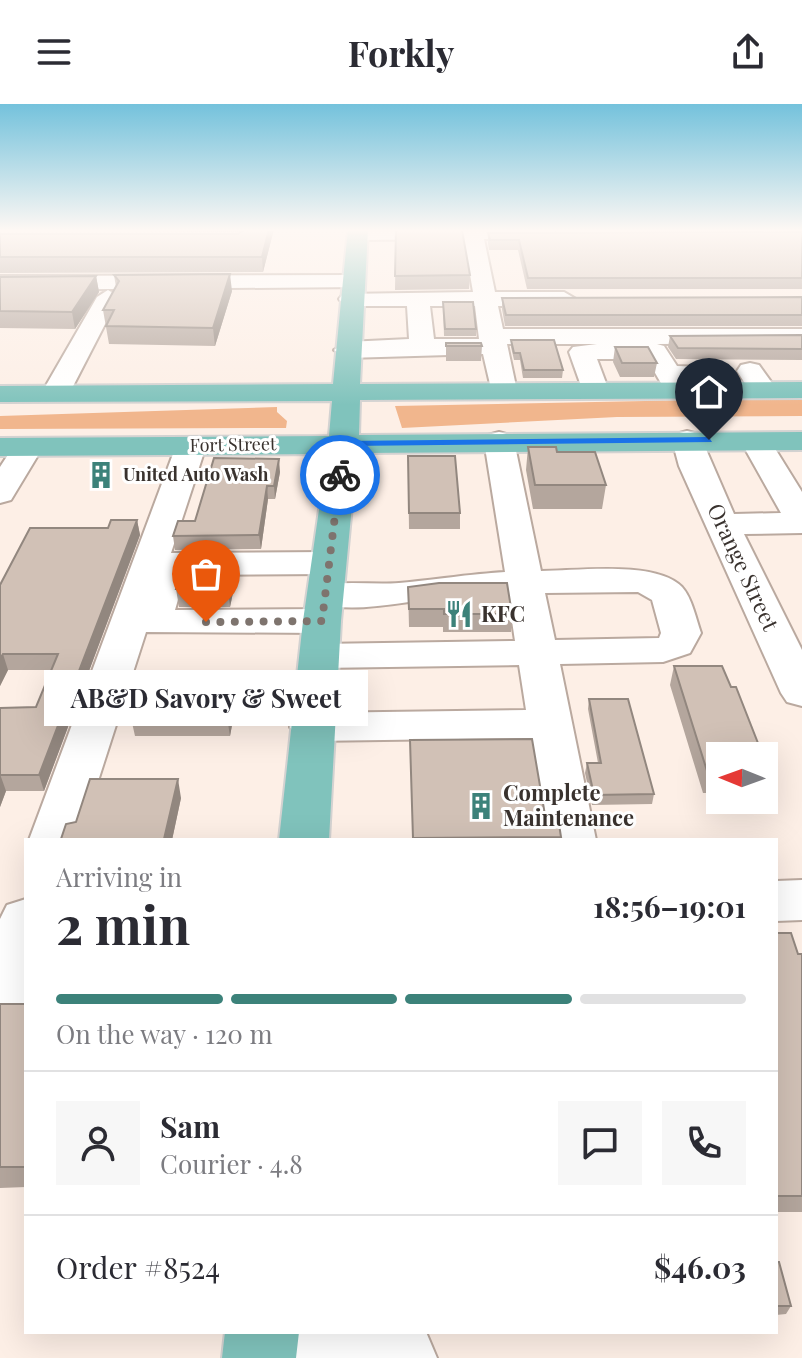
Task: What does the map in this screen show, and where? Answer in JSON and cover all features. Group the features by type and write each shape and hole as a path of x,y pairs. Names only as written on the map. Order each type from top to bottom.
{"main road":[{"path":"304,838 312,727 348,394 347,350 352,288"},
{"path":"0,394 348,394 495,361 595,391 675,382 756,381 802,390"},
{"path":"0,409 144,405 220,394"},
{"name":"Fort Street","path":"14,447 687,440 763,453 802,441"}],"street":[{"path":"55,394 72,348 107,300 196,288"},
{"path":"0,298 148,301 206,288"},
{"path":"237,288 262,293 332,288"},
{"path":"360,288 418,299 450,288"},
{"path":"478,288 495,361"},
{"path":"530,288 595,299"},
{"path":"418,299 412,348 403,363 411,366 802,336"},
{"path":"347,350 412,348"},
{"path":"595,391 582,352 655,351 662,367 675,382 719,374"},
{"name":"Orange Street","path":"687,440 695,466 802,693"},
{"path":"499,441 527,582 571,838"},
{"path":"55,838 191,446"},
{"path":"0,493 14,447"},
{"path":"723,524 802,522 763,453"},
{"path":"619,578 650,584 669,595 681,633 676,645 663,650 538,653 324,609 444,586 619,578"},
{"path":"312,727 551,724"},
{"path":"778,901 802,900"},
{"path":"0,902 24,902"},
{"path":"0,998 24,926"},
{"path":"260,1348 400,1358"}],"shaded area":[{"path":"802,400 802,416 617,417 402,428 395,406"},
{"path":"277,407 277,412 287,421 286,428 0,429 0,416"}],"building":[{"path":"0,288 88,288 72,312 0,311"},
{"path":"115,288 226,288 213,328 106,326 114,310 103,310"},
{"path":"802,297 802,315 506,315 502,298"},
{"path":"443,302 473,302 476,329 445,329"},
{"path":"802,335 802,349 678,348 670,336"},
{"path":"511,340 554,340 563,370 524,370 520,353 514,353"},
{"path":"446,343 481,343 482,346 446,346"},
{"path":"615,347 648,347 657,363 622,363"},
{"path":"528,447 556,447 557,452 595,452 606,485 535,485"},
{"path":"408,456 455,456 460,513 409,513"},
{"path":"214,458 279,459 274,486 267,486 259,535 173,536 178,521 195,521"},
{"path":"111,520 137,520 39,775 0,775 0,708 36,707 58,654 3,654 0,659 0,585 30,528 108,528"},
{"path":"184,560 234,560 228,589 176,589"},
{"path":"439,583 507,583 512,614 444,614 444,609 409,609 408,587"},
{"path":"674,666 722,666 731,687 736,687 758,742 706,742 706,768"},
{"path":"139,690 233,690 227,717 131,718"},
{"path":"589,699 628,699 654,794 594,795 587,763 601,763"},
{"path":"532,739 546,821 559,824 561,837 413,838 410,740"},
{"path":"90,779 178,779 164,838 61,838 66,824 76,822"},
{"path":"778,933 791,933 798,954 802,954 802,1196 778,1196"},
{"path":"0,1004 24,1004 24,1167 0,1167"},
{"path":"778,1262 779,1262 791,1306 778,1306"}],"way so far":[{"path":"206,622 322,621 340,475"}],"place":[{"name":"United Auto Wash","path":"101,475"},
{"name":"KFC","path":"459,614"},
{"name":"AB&D Savory & Sweet","path":"206,622"},
{"name":"Complete Maintenance","path":"481,806"}],"route":[{"path":"340,475 343,443 709,440"}]}
